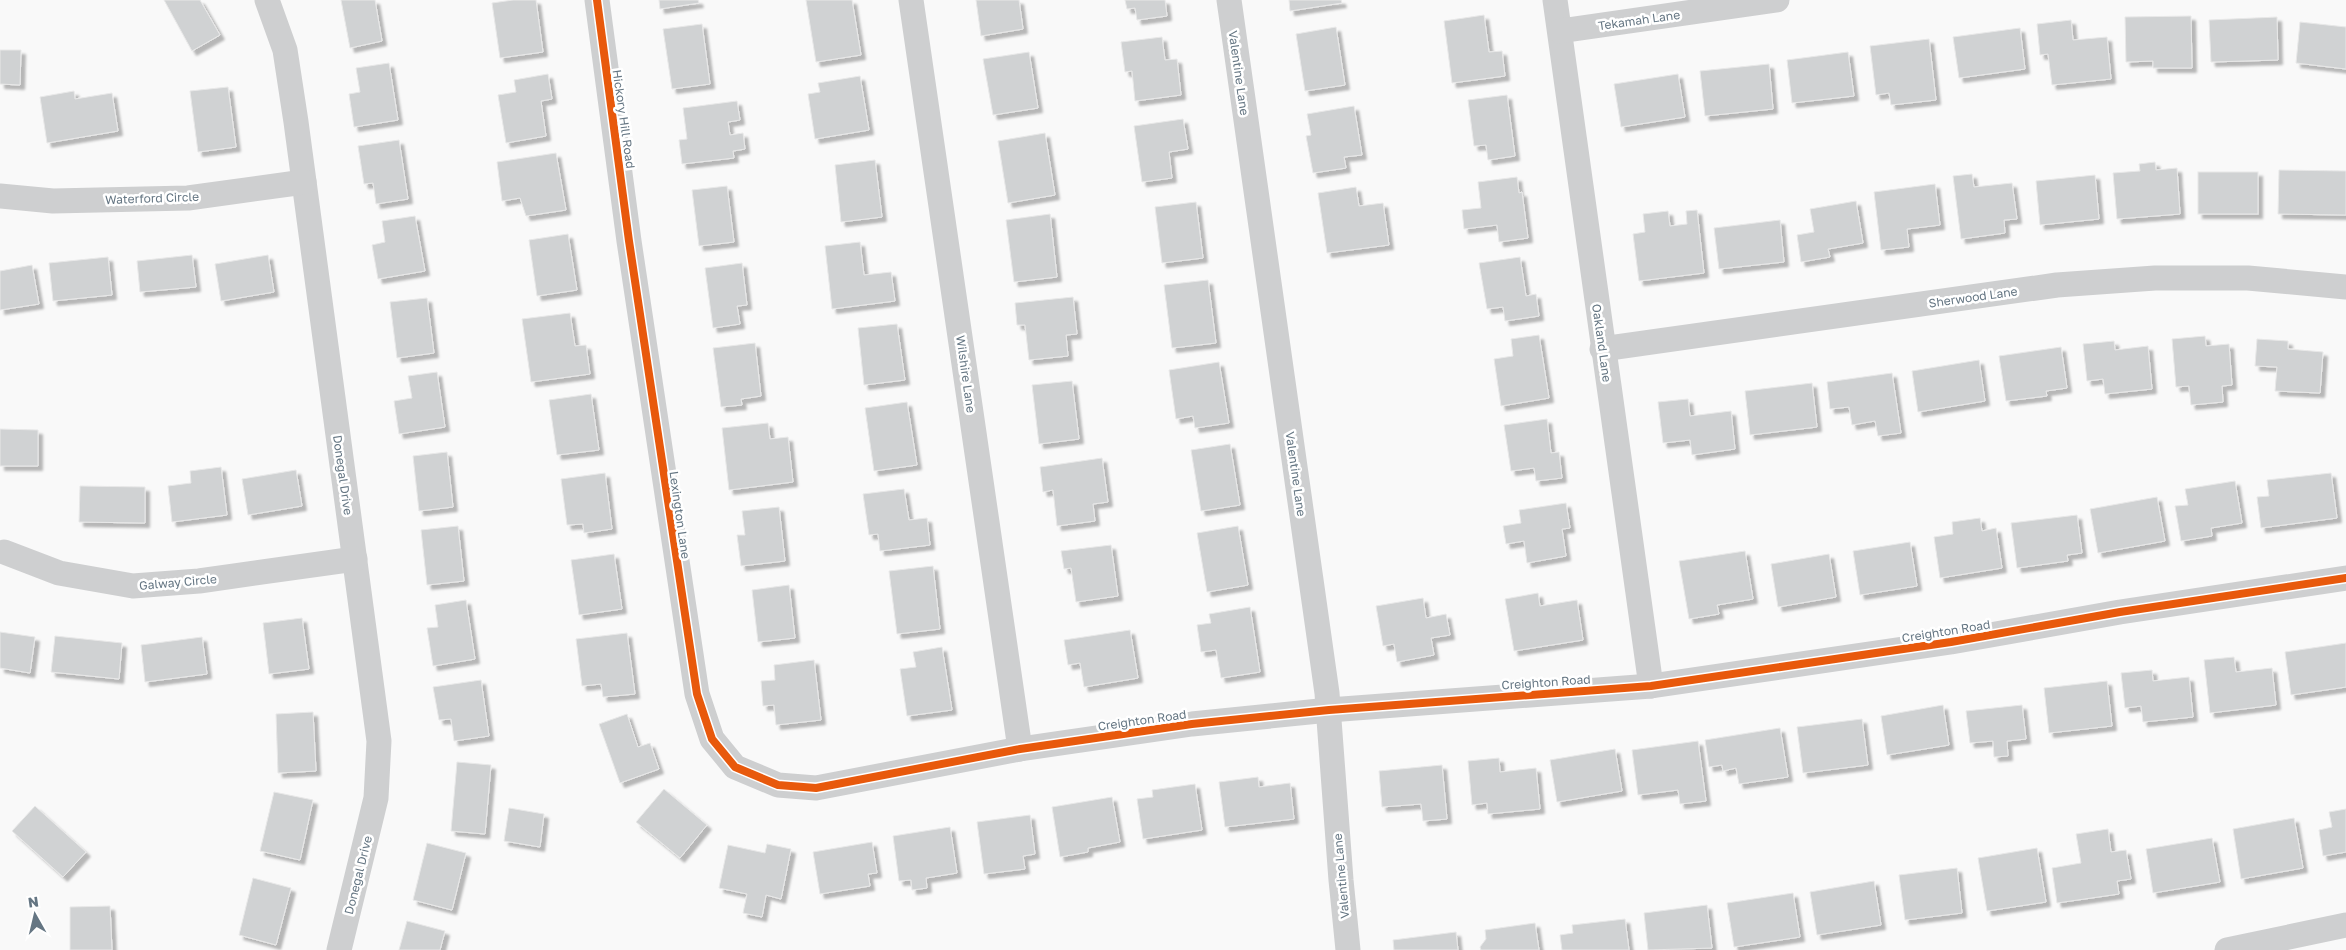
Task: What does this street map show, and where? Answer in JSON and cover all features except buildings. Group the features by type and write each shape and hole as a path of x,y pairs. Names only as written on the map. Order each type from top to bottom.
{"street":[{"name":"Donegal Drive","path":"267,0 285,50 379,741 376,798 339,950"},
{"name":"Hickory Hill Road","path":"597,0 629,241"},
{"name":"Wilshire Lane","path":"911,0 1020,749"},
{"name":"Valentine Lane","path":"1228,0 1329,710 1348,950"},
{"name":"Oakland Lane","path":"1555,0 1602,349 1651,686"},
{"name":"Tekamah Lane","path":"1560,31 1777,0"},
{"name":"Waterford Circle","path":"0,196 53,201 188,198 304,182"},
{"name":"Lexington Lane","path":"629,241 697,694 712,739 735,767 748,772"},
{"name":"Sherwood Lane","path":"1602,349 2057,285 2155,278 2248,278 2346,287"},
{"name":"Galway Circle","path":"4,552 59,572 132,586 199,581 355,559"},
{"name":"Creighton Road","path":"748,772 778,785 816,788 1020,749 1192,724 1329,710 1651,686 1951,642 2120,612 2346,578"},
{"path":"2227,950 2346,925"}],"cycle path":[{"path":"597,0 629,241 697,694 712,739 735,767 778,785 816,788 1020,749 1192,724 1329,710 1651,686 1951,642 2120,612 2346,578"}]}
